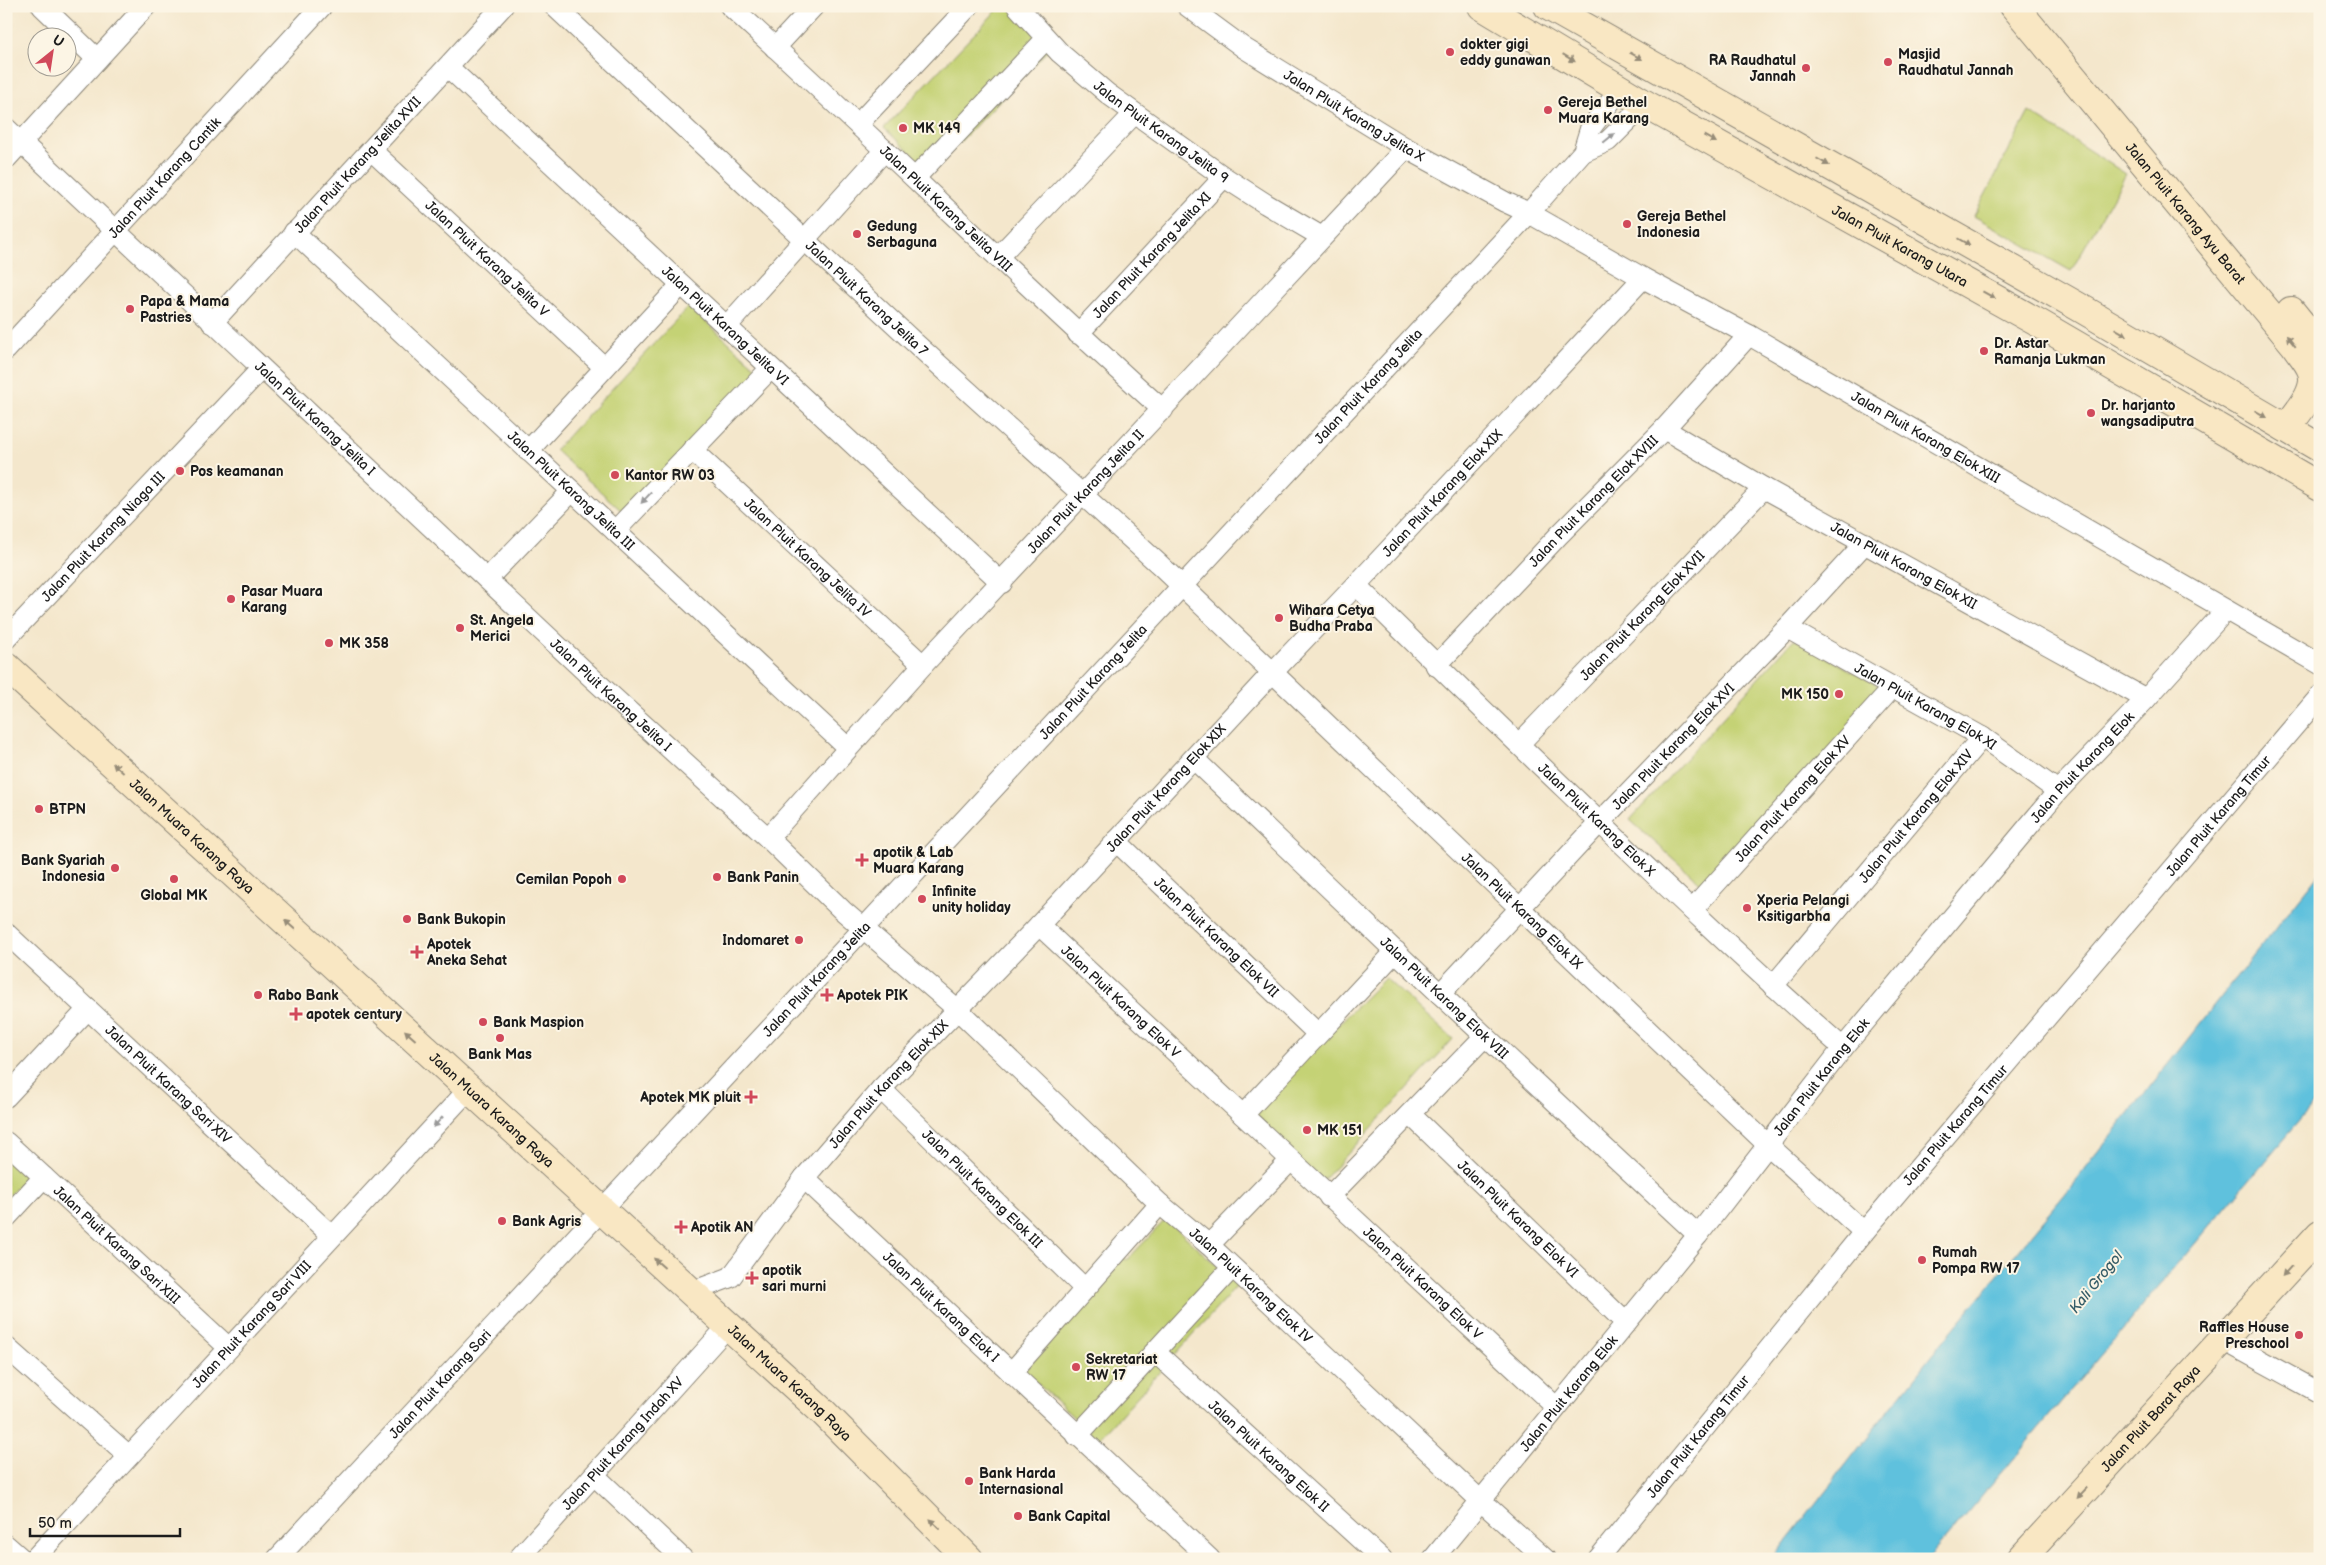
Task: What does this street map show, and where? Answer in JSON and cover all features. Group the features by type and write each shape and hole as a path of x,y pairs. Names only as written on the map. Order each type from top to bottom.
{"street":[{"path":"42,6 97,59"},
{"path":"6,160 146,6"},
{"name":"Jalan Pluit Karang Cantik","path":"6,350 322,6"},
{"name":"Jalan Pluit Karang Jelita XVII","path":"212,322 503,6"},
{"name":"Jalan Pluit Karang Jelita 7","path":"554,6 806,239 915,343 1083,495 1181,587"},
{"name":"Jalan Pluit Karang Jelita VIII","path":"730,6 858,124 1078,334 1163,410"},
{"path":"775,48 814,6"},
{"path":"858,124 969,6"},
{"name":"Jalan Pluit Karang Jelita X","path":"1187,6 1251,53 1406,148 1504,202 1529,213"},
{"name":"Jalan Pluit Karang Utara","path":"1482,6 1645,104 2035,321 2320,487"},
{"name":"Jalan Pluit Karang Ayu Barat","path":"2014,6 2295,345 2310,366 2313,380 2310,392 2286,428"},
{"name":"Jalan Pluit Karang Ayu Barat","path":"2033,6 2320,347"},
{"name":"Jalan Pluit Karang Jelita 9","path":"1018,7 1046,39 1101,88 1134,114 1224,177 1322,237"},
{"path":"1562,10 2079,307 2320,448"},
{"path":"915,178 1046,39"},
{"name":"Jalan Pluit Karang Jelita VI","path":"448,67 770,369 1002,583"},
{"name":"Jalan Pluit Karang Jelita","path":"601,1210 1529,213 1583,152 1590,129 1620,89"},
{"name":"Jalan Pluit Karang Jelita","path":"1583,152 1608,141 1645,104"},
{"path":"998,257 1134,114"},
{"name":"Jalan Pluit Karang Jelita I","path":"6,128 591,677 768,838 864,929 957,1009"},
{"path":"1744,158 1794,145"},
{"name":"Jalan Pluit Karang Jelita II","path":"768,838 923,665 1002,583 1406,148"},
{"name":"Jalan Pluit Karang Jelita V","path":"371,150 604,368"},
{"path":"726,327 885,150"},
{"name":"Jalan Pluit Karang Jelita XI","path":"1078,334 1224,177"},
{"name":"Jalan Pluit Karang Elok XIII","path":"1529,213 1643,278 1749,335 2320,664"},
{"name":"Jalan Pluit Karang Jelita III","path":"294,232 848,748"},
{"name":"Jalan Pluit Karang Elok XIX","path":"691,1292 731,1277 804,1178 881,1089 1039,925 1194,759 1272,672 1356,586 1643,278"},
{"path":"2032,281 2035,321"},
{"path":"528,451 681,285"},
{"path":"2079,307 2073,306 2064,311 2062,317 2068,326 2320,472"},
{"name":"Jalan Pluit Karang Elok XVIII","path":"1436,666 1559,534 1664,429 1749,335"},
{"name":"Jalan Pluit Karang Niaga III","path":"6,639 261,369"},
{"path":"615,531 770,369"},
{"name":"Jalan Pluit Karang Elok XII","path":"1664,429 1764,488 2146,699"},
{"name":"Jalan Pluit Karang Jelita IV","path":"692,450 923,665"},
{"name":"Jalan Pluit Karang Elok XVII","path":"1519,744 1764,488"},
{"path":"487,579 572,491"},
{"name":"Jalan Pluit Karang Elok XVI","path":"1440,994 1600,822 1787,628 1865,543"},
{"name":"Jalan Pluit Karang Elok X","path":"1356,586 1436,666 1692,910 1842,1048"},
{"name":"Jalan Pluit Karang Elok IX","path":"1181,587 1768,1145 1864,1232"},
{"name":"Jalan Pluit Karang Elok","path":"1433,1559 1698,1235 1842,1048 2058,791 2146,699 2226,610"},
{"name":"Jalan Pluit Karang Elok XI","path":"1787,628 1982,737 2058,791"},
{"name":"Jalan Muara Karang Raya","path":"6,666 824,1413 969,1559"},
{"name":"Jalan Pluit Karang Elok XV","path":"1692,910 1894,687"},
{"name":"Jalan Pluit Karang Timur","path":"1598,1559 1864,1232 2320,696"},
{"name":"Jalan Pluit Karang Elok XIV","path":"1773,986 1982,737"},
{"name":"Jalan Pluit Karang Elok VIII","path":"1194,759 1440,994 1698,1235"},
{"name":"Jalan Pluit Karang Elok VII","path":"1116,841 1317,1033"},
{"name":"Jalan Pluit Karang Elok V","path":"1039,925 1556,1407"},
{"name":"Jalan Pluit Karang Sari XIV","path":"6,933 332,1236"},
{"path":"1243,1115 1317,1033 1396,951"},
{"path":"6,1097 88,1009"},
{"name":"Jalan Pluit Karang Elok IV","path":"957,1009 1160,1204 1209,1245 1481,1502 1545,1559"},
{"path":"1329,1197 1485,1036"},
{"name":"Jalan Pluit Karang Sari VIII","path":"34,1559 469,1089"},
{"name":"Jalan Pluit Karang Elok III","path":"881,1089 1085,1289"},
{"name":"Jalan Pluit Karang Elok VI","path":"1411,1114 1626,1323"},
{"name":"Jalan Pluit Karang Sari XIII","path":"6,1142 229,1348"},
{"path":"1209,1245 1290,1161"},
{"path":"6,1218 44,1177"},
{"name":"Jalan Pluit Karang Elok I","path":"804,1178 1210,1559"},
{"path":"1011,1373 1160,1204"},
{"name":"Jalan Pluit Karang Sari","path":"277,1559 601,1210"},
{"name":"Jalan Pluit Barat Raya","path":"2022,1559 2319,1236"},
{"path":"1077,1436 1232,1268"},
{"name":"Jalan Pluit Karang Indah XV","path":"518,1559 728,1326"},
{"path":"2223,1340 2320,1393"},
{"path":"6,1347 129,1456"},
{"name":"Jalan Pluit Karang Elok II","path":"1155,1352 1382,1559"},
{"path":"594,1475 683,1559"},
{"path":"6,1545 22,1559"}],"green space":[{"path":"1001,6 1011,6 1052,46 931,172 884,128"},
{"path":"2029,112 2126,174 2071,271 1974,216"},
{"path":"689,306 759,370 625,514 555,450"},
{"path":"1794,639 1884,689 1706,888 1630,820"},
{"path":"1385,978 1453,1039 1322,1182 1248,1114"},
{"path":"6,1156 27,1176 6,1199"},
{"path":"1166,1219 1238,1285 1098,1440 1024,1371 1124,1258 1127,1260"}],"water":[{"name":"Kali Grogol","path":"2320,872 2320,1096 1928,1559 1772,1559 1930,1357 2065,1194"}],"place":[{"name":"dokter gigi eddy gunawan","path":"1450,52"},
{"name":"Masjid Raudhatul Jannah","path":"1888,62"},
{"name":"RA Raudhatul Jannah","path":"1806,68"},
{"name":"Gereja Bethel Muara Karang","path":"1548,110"},
{"name":"MK 149","path":"903,128"},
{"name":"Gereja Bethel Indonesia","path":"1627,224"},
{"name":"Gedung Serbaguna","path":"857,234"},
{"name":"Papa & Mama Pastries","path":"130,309"},
{"name":"Dr. Astar Ramanja Lukman","path":"1984,351"},
{"name":"Dr. harjanto wangsadiputra","path":"2091,413"},
{"name":"Pos keamanan","path":"180,471"},
{"name":"Kantor RW 03","path":"615,475"},
{"name":"Pasar Muara Karang","path":"231,599"},
{"name":"Wihara Cetya Budha Praba","path":"1279,618"},
{"name":"St. Angela Merici","path":"460,628"},
{"name":"MK 358","path":"329,643"},
{"name":"MK 150","path":"1839,694"},
{"name":"BTPN","path":"39,809"},
{"name":"apotik & Lab Muara Karang","path":"862,860"},
{"name":"Bank Syariah Indonesia","path":"115,868"},
{"name":"Bank Panin","path":"717,877"},
{"name":"Global MK","path":"174,879"},
{"name":"Cemilan Popoh","path":"622,879"},
{"name":"Infinite unity holiday","path":"922,899"},
{"name":"Xperia Pelangi Ksitigarbha","path":"1747,908"},
{"name":"Bank Bukopin","path":"407,919"},
{"name":"Indomaret","path":"799,940"},
{"name":"Apotek Aneka Sehat","path":"417,952"},
{"name":"Rabo Bank","path":"258,995"},
{"name":"Apotek PIK","path":"827,995"},
{"name":"apotek century","path":"296,1014"},
{"name":"Bank Maspion","path":"483,1022"},
{"name":"Bank Mas","path":"500,1038"},
{"name":"Apotek MK pluit","path":"751,1097"},
{"name":"MK 151","path":"1307,1130"},
{"name":"Bank Agris","path":"502,1221"},
{"name":"Apotik AN","path":"681,1227"},
{"name":"Rumah Pompa RW 17","path":"1922,1260"},
{"name":"apotik sari murni","path":"752,1278"},
{"name":"Raffles House Preschool","path":"2299,1335"},
{"name":"Sekretariat RW 17","path":"1076,1367"},
{"name":"Bank Harda Internasional","path":"969,1481"},
{"name":"Bank Capital","path":"1018,1516"}]}
